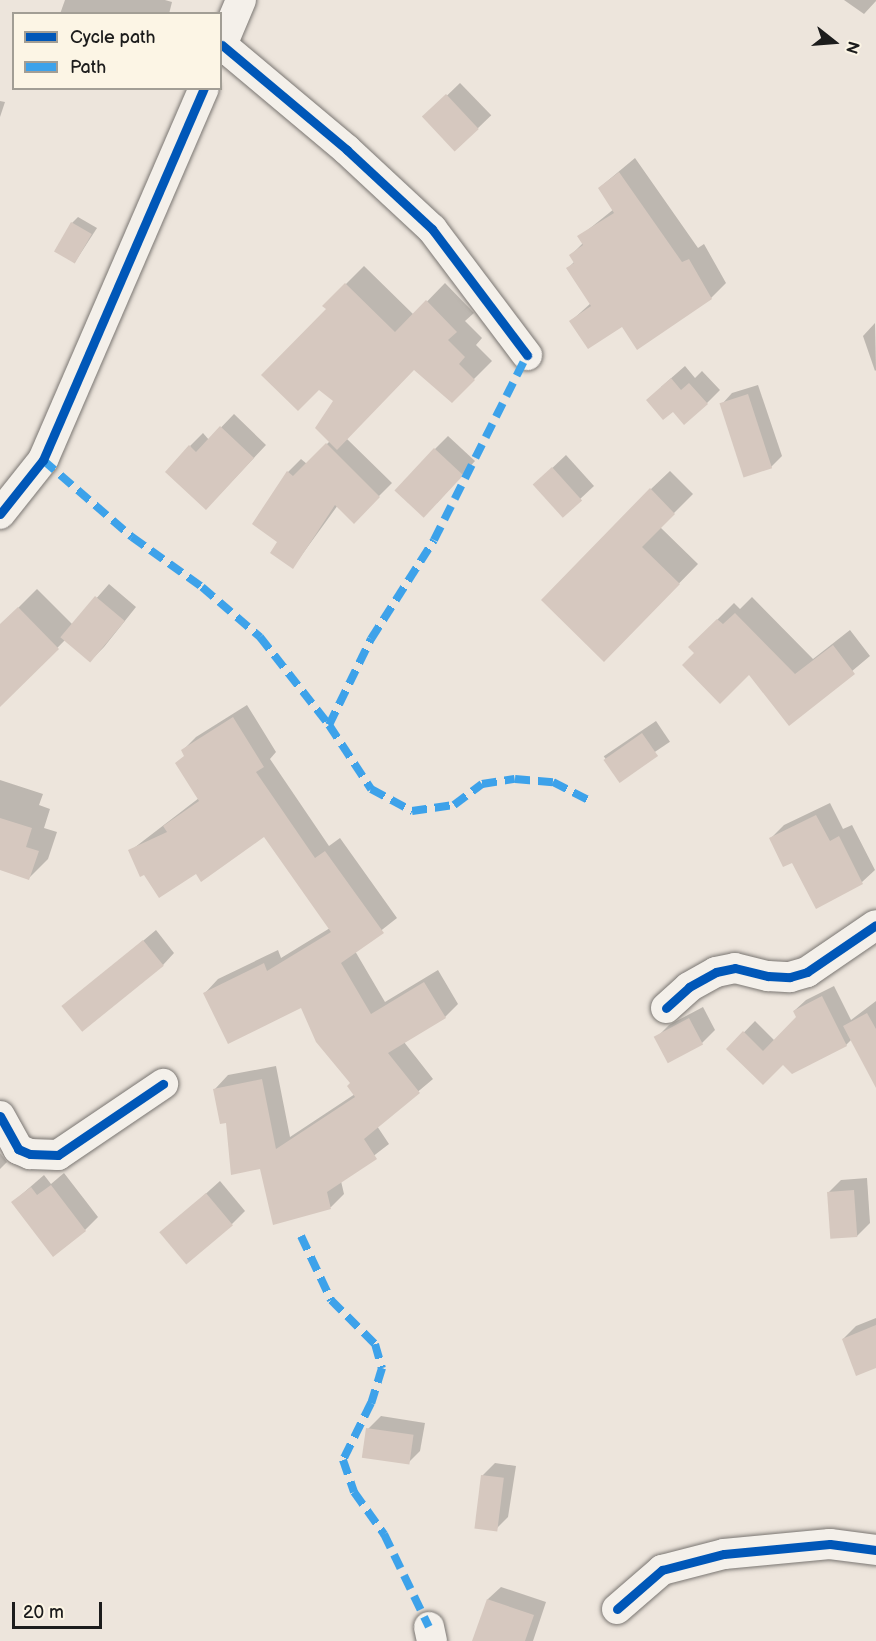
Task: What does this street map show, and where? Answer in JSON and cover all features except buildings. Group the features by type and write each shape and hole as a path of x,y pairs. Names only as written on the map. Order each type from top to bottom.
{"street":[{"path":"222,45 241,0"},
{"path":"222,48 347,150 432,229 527,355"},
{"path":"0,514 43,460 203,90"},
{"path":"666,1008 689,987 716,972 735,968 790,977 807,972 876,925"},
{"path":"0,1116 18,1149 30,1154 58,1155 163,1084"},
{"path":"617,1610 662,1570 724,1554 830,1544 876,1550"}],"marked path":[{"path":"329,725 371,639 434,540 527,355"},
{"path":"43,460 132,537 202,587 260,637 329,725 371,789 412,811 454,805 482,784 515,779 553,782 588,800"},
{"path":"301,1236 331,1300 375,1344 382,1368 371,1403 343,1460 354,1492 384,1534 429,1627"}],"cycle path":[{"path":"222,45 347,150 432,229 527,355"},
{"path":"0,514 43,460 203,90"},
{"path":"666,1008 689,987 716,972 735,968 768,976 790,977 807,972 876,925"},
{"path":"0,1116 18,1149 30,1154 58,1155 163,1084"},
{"path":"617,1609 662,1570 724,1554 830,1544 876,1550"}]}
